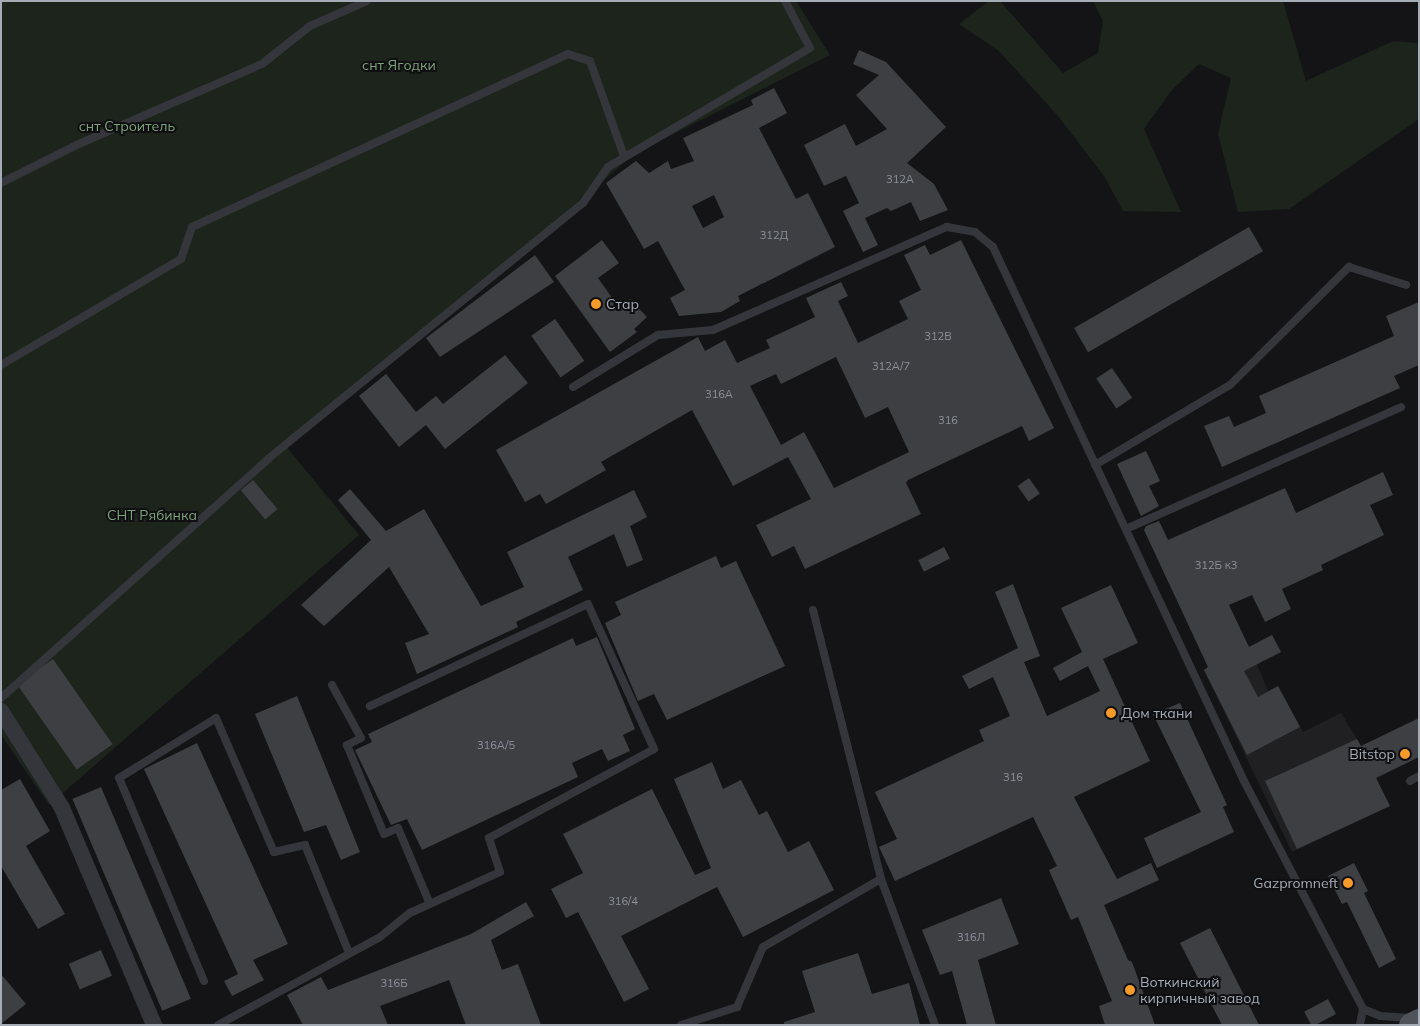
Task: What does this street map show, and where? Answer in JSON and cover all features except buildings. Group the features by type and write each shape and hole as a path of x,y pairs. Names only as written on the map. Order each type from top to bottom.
{"main road":[{"path":"1411,1025 1419,1019"}],"street":[{"path":"1,711 62,808 154,1025"}],"lane":[{"path":"1,183 81,143 262,64 310,26 367,1"},
{"path":"1,698 269,458 584,203 608,167 810,48 785,1"},
{"path":"1,365 181,259 192,227 568,54 590,61 624,156"},
{"path":"573,387 658,335 713,330 947,227 975,232 994,247 1244,781 1363,1009 1360,1025"},
{"path":"1096,464 1230,385 1349,267 1406,285"},
{"path":"1126,529 1400,407"},
{"path":"218,1025 380,937 410,913 500,872 489,838 654,750 588,604 370,706"},
{"path":"813,610 880,879 935,1025"},
{"path":"332,685 361,738 347,745 384,834 398,828 430,904"},
{"path":"204,980 119,778 216,718 274,852 305,845 349,953"},
{"path":"1410,780 1419,776"},
{"path":"681,1025 737,1007 763,947 880,879"},
{"path":"1363,1009 1398,1019 1419,1019"}],"shaded area":[{"path":"1272,635 1281,652 1257,664 1268,691 1278,686 1303,732 1341,713 1357,739 1390,806 1292,852 1204,670"}],"green space":[{"name":"СНТ Рябинка","path":"1,1 796,1 830,55 636,153 285,445 359,535 49,805 1,735"},
{"path":"989,1 1000,1 1063,73 1098,53 1103,21 1093,1 1283,1 1306,81 1393,41 1419,43 1419,119 1289,209 1238,212 1218,134 1231,78 1199,64 1171,91 1144,129 1181,212 1123,211 1104,176 1058,116 999,51 959,24"}],"place":[{"name":"Стар","path":"596,304"},
{"name":"Дом ткани","path":"1111,713"},
{"name":"Bitstop","path":"1405,754"},
{"name":"Gazpromneft","path":"1348,883"},
{"name":"Воткинский кирпичный завод","path":"1130,990"}],"park label":[{"name":"снт Ягодки","path":"399,65"},
{"name":"снт Строитель","path":"127,126"}]}
